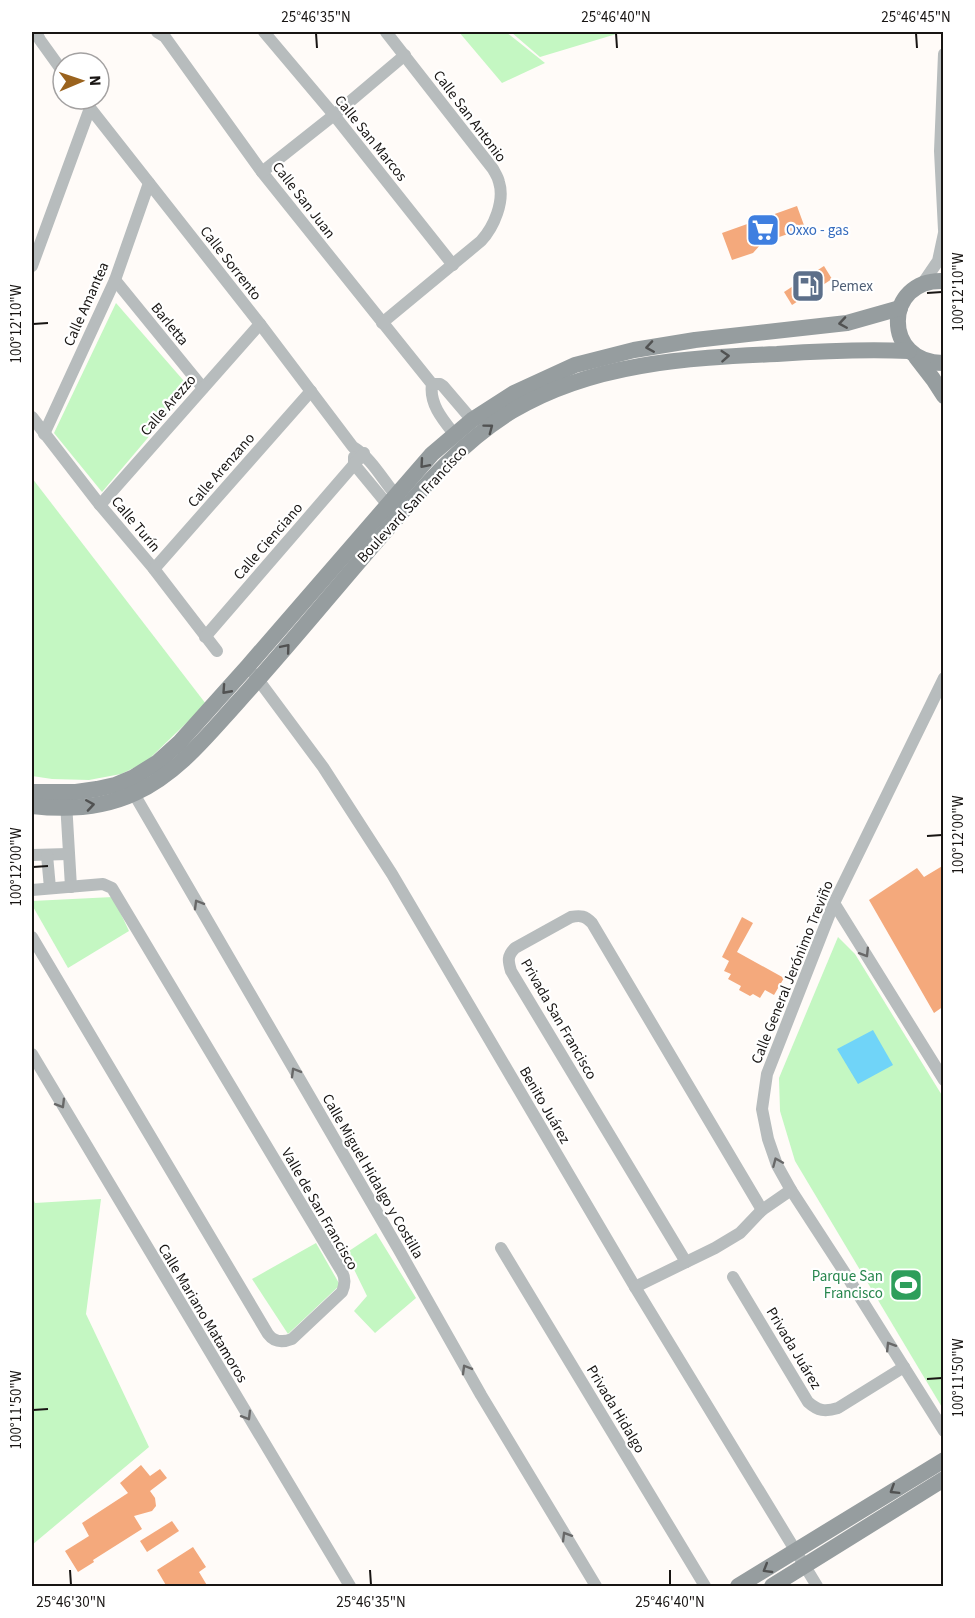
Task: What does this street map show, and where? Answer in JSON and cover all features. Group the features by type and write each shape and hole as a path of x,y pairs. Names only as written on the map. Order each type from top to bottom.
{"street":[{"name":"Calle San Marcos","path":"264,32 334,115 453,265"},
{"name":"Calle San Antonio","path":"382,323 482,241 491,228 500,200 499,181 493,169 386,32"},
{"name":"Calle San Juan","path":"163,33 262,172 432,384 434,403 454,435"},
{"path":"34,36 51,57"},
{"path":"922,284 938,261 944,232 940,151 944,54"},
{"path":"262,172 405,55"},
{"path":"32,266 83,111"},
{"name":"Calle Sorrento","path":"92,111 310,391 359,450 397,506"},
{"name":"Calle Amantea","path":"44,434 115,280 148,183"},
{"name":"Barletta","path":"115,280 203,388"},
{"path":"944,281 934,280 912,290 900,308 897,323 900,338 944,396"},
{"name":"Boulevard San Francisco","path":"32,792 92,805 130,787 156,782 180,763 203,741 253,673 397,506 432,454 472,420 514,393 575,365 634,350 695,340 847,323 900,308"},
{"name":"Calle Arezzo","path":"100,506 260,324"},
{"name":"Boulevard San Francisco","path":"397,506 491,425 524,404 580,380 638,366 696,358 874,349 912,353 928,362 944,363"},
{"name":"Calle San Juan","path":"432,384 443,386 472,420"},
{"name":"Calle Arenzano","path":"154,569 310,391"},
{"name":"Calle Turín","path":"32,417 100,506 154,569 217,651"},
{"path":"359,450 354,464 397,506"},
{"name":"Calle Cienciano","path":"205,637 354,464"},
{"name":"Benito Juárez","path":"253,673 323,767 392,874 635,1287 817,1587"},
{"name":"Calle General Jerónimo Treviño","path":"944,678 834,903 767,1074 762,1109 777,1165 791,1190 944,1431"},
{"name":"Calle Miguel Hidalgo y Costilla","path":"130,787 481,1395 596,1587"},
{"path":"66,800 70,887"},
{"name":"Boulevard San Francisco","path":"32,806 66,800"},
{"path":"32,855 68,854"},
{"path":"47,855 50,888"},
{"name":"Valle de San Francisco","path":"32,890 103,884 112,888 342,1272 345,1280 342,1292 292,1340 277,1341 268,1334 32,937"},
{"path":"834,903 944,1080"},
{"name":"Privada San Francisco","path":"686,1262 511,971 509,954 515,948 571,917 580,915 592,923 762,1210"},
{"name":"Calle Mariano Matamoros","path":"32,1054 350,1587"},
{"path":"635,1287 715,1248 740,1233 762,1210 791,1190"},
{"name":"Privada Hidalgo","path":"501,1248 705,1587"},
{"name":"Privada Juárez","path":"733,1277 808,1402 816,1409 826,1412 838,1408 904,1367"},
{"path":"738,1587 944,1460"},
{"path":"772,1587 944,1479"}],"green space":[{"path":"459,32 506,32 545,63 502,83"},
{"path":"511,32 623,32 540,57"},
{"path":"116,303 190,388 102,492 54,433"},
{"path":"32,478 206,704 146,762 121,774 89,780 32,776"},
{"path":"113,897 129,931 68,968 32,905 32,901"},
{"name":"Parque San Francisco","path":"838,937 855,954 943,1097 943,1409 795,1161 780,1111 779,1078"},
{"path":"32,1196 35,1203 101,1199 86,1314 149,1447 32,1545"},
{"path":"376,1233 416,1298 375,1333 354,1311 367,1296 346,1253"},
{"path":"316,1243 340,1285 288,1334 252,1279"}],"water":[{"path":"873,1030 893,1065 858,1084 837,1049"}],"building":[{"name":"Oxxo - gas","path":"797,206 805,228 762,243 753,253 732,260 722,233"},
{"name":"Pemex","path":"824,266 832,279 792,305 784,292"},
{"path":"944,865 944,1006 934,1013 869,900 917,868 924,877"},
{"path":"742,917 753,923 737,952 784,978 774,995 765,990 760,998 753,994 750,996 739,990 741,986 728,979 731,974 724,971 729,961 722,957"},
{"path":"141,1465 150,1476 160,1469 167,1478 150,1491 155,1498 156,1506 152,1511 134,1516 142,1529 78,1572 65,1551 89,1536 82,1523 128,1493 120,1483"},
{"path":"172,1521 179,1531 147,1552 140,1541"},
{"path":"193,1547 206,1567 199,1572 208,1587 167,1587 157,1570"}],"place":[{"name":"Oxxo - gas","path":"763,230"},
{"name":"Pemex","path":"808,286"},
{"name":"Parque San Francisco","path":"906,1285"}]}
